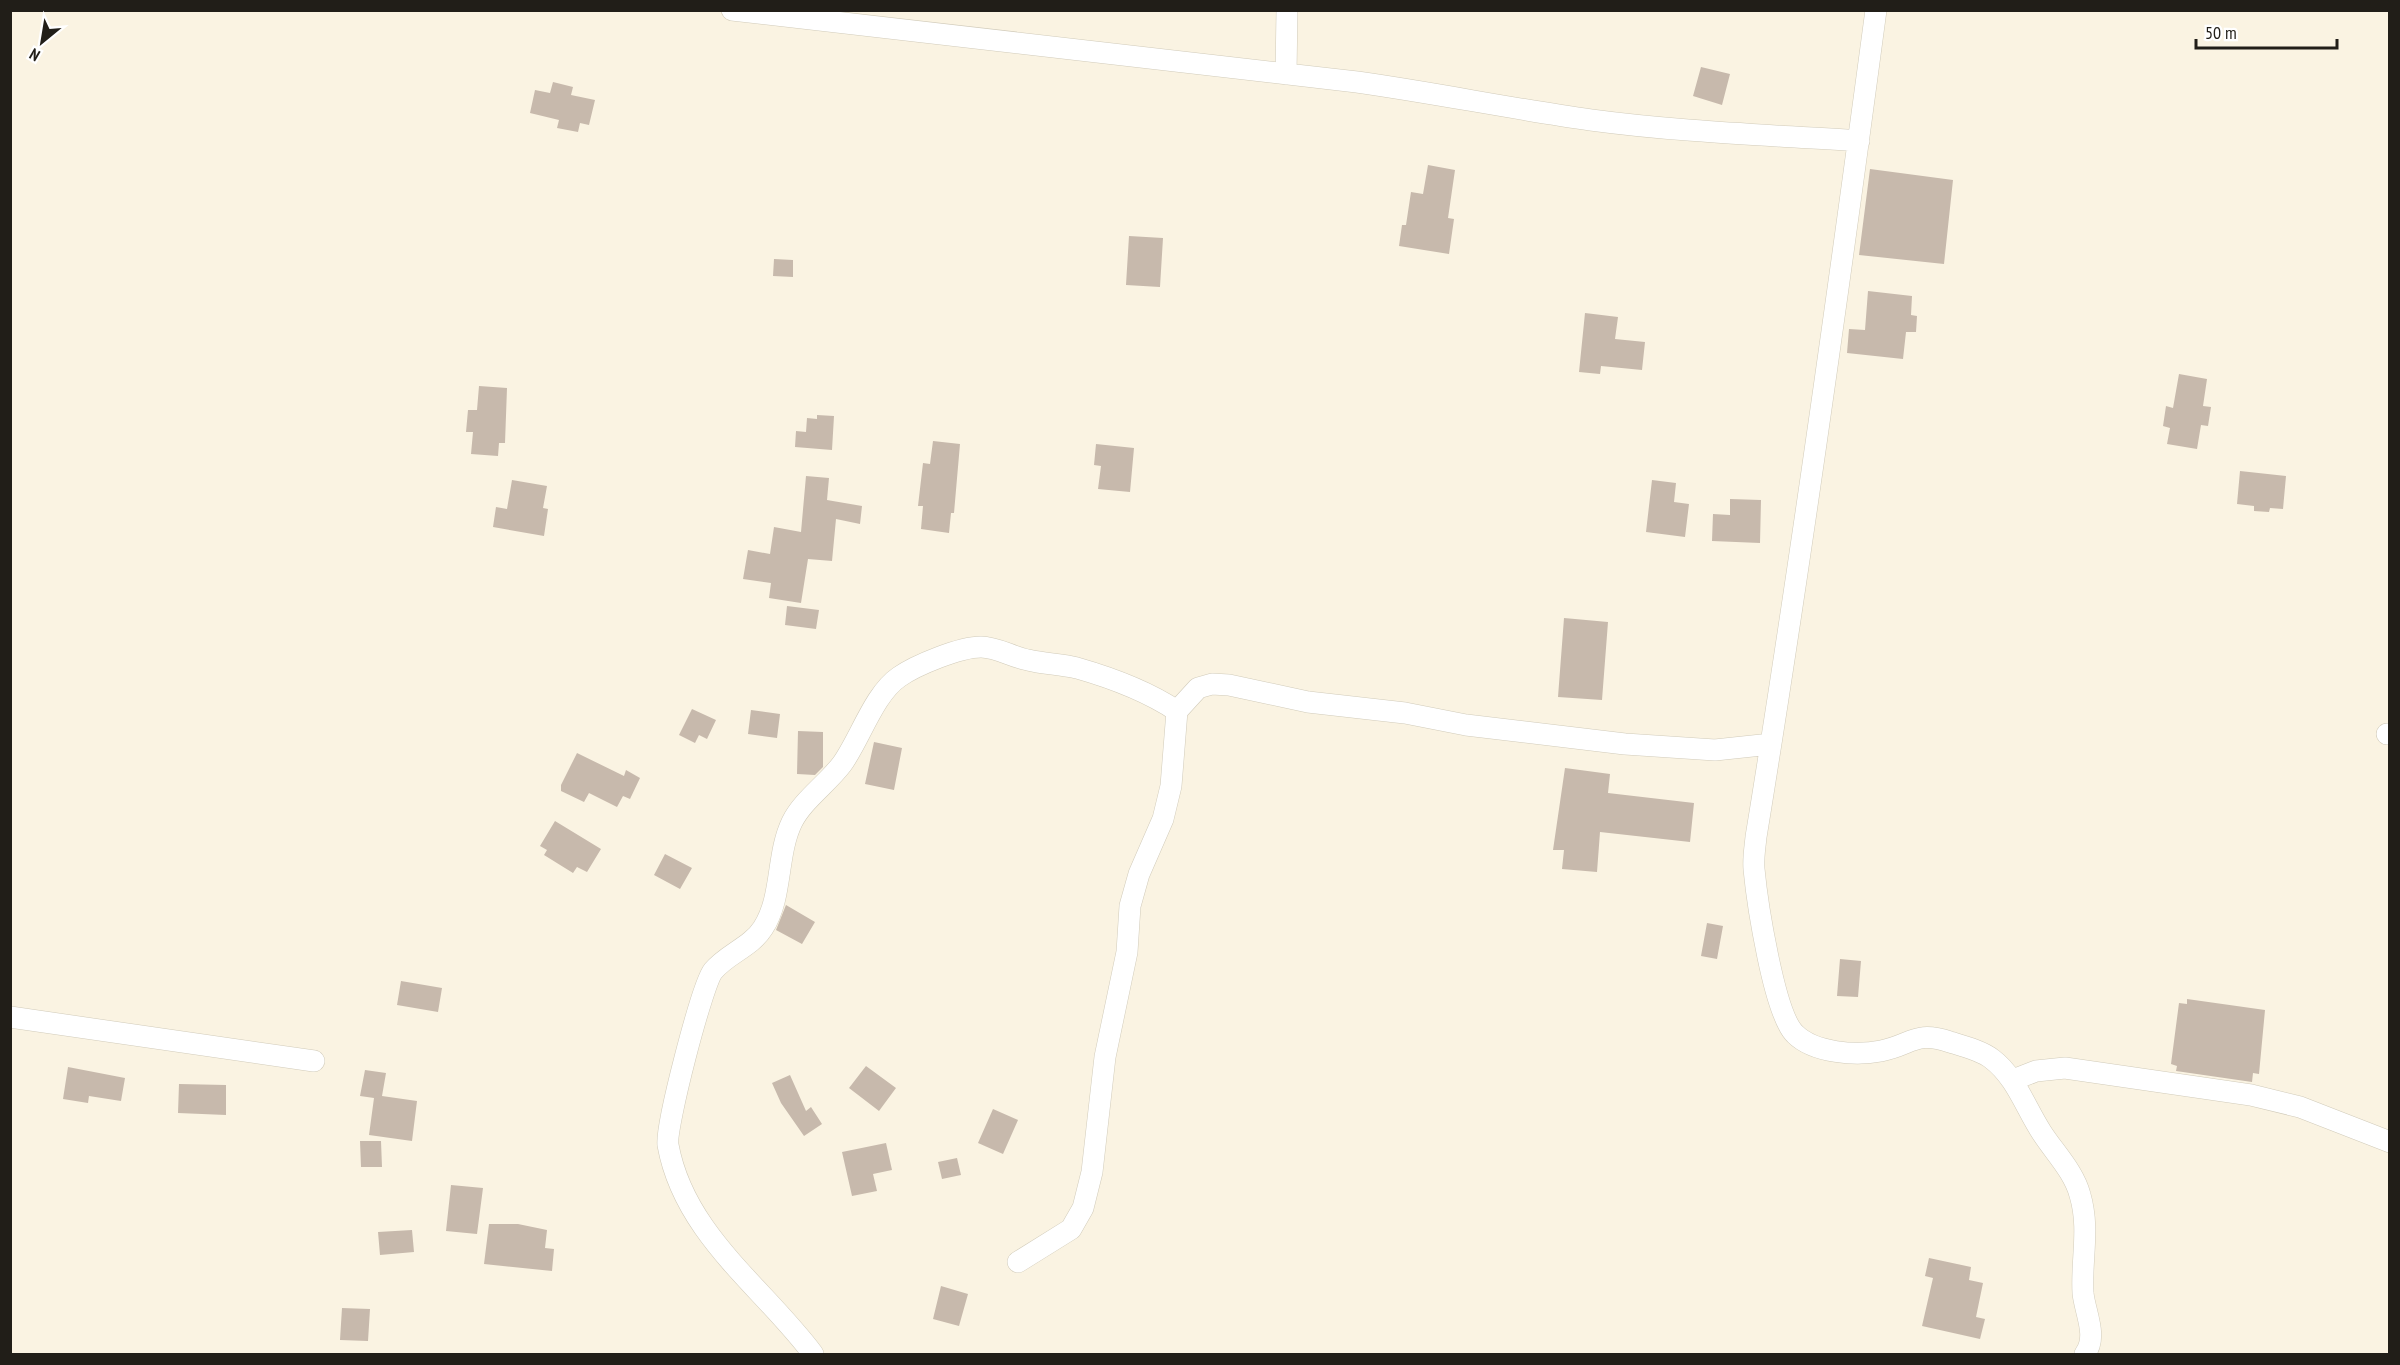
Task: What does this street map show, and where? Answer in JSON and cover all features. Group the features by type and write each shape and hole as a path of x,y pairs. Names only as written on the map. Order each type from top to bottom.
{"street":[{"path":"732,10 884,18 1455,96 1590,120 1693,131 1859,141"},
{"path":"1286,74 1287,10"},
{"path":"1876,10 1837,307 1826,366 1756,837 1754,866 1758,904 1783,1017 1795,1034 1809,1044 1859,1053 1883,1051 1916,1037 1930,1036 1991,1058 2013,1080 2025,1106 2066,1166 2080,1193 2087,1233 2082,1270 2084,1298 2091,1333 2089,1348 2085,1354"},
{"path":"813,1354 796,1332 736,1270 695,1214 676,1181 667,1141 693,1026 708,979 724,960 755,938 763,928 770,914 794,819 844,761 887,688 908,672 967,648 988,647 1030,661 1076,668 1142,691 1177,711"},
{"path":"1018,1262 1071,1229 1083,1208 1092,1172 1102,1079 1127,952 1131,906 1139,874 1163,819 1171,786 1177,711 1198,688 1212,684 1229,685 1308,702 1405,712 1466,725 1625,744 1715,750 1771,744"},
{"path":"10,1017 314,1061"},
{"path":"2013,1080 2036,1071 2065,1068 2251,1095 2300,1107 2390,1142"}],"building":[{"path":"1701,67 1730,74 1722,105 1693,96"},
{"path":"553,82 573,87 571,95 595,100 589,125 580,123 578,132 557,128 559,120 530,113 535,90 550,93"},
{"path":"1428,165 1455,170 1448,218 1454,219 1449,254 1399,246 1402,225 1406,225 1411,192 1423,194"},
{"path":"1870,169 1953,180 1944,264 1859,255"},
{"path":"1129,236 1163,238 1160,287 1126,285"},
{"path":"774,259 793,260 793,277 773,276"},
{"path":"1868,291 1912,296 1911,315 1917,316 1916,332 1906,332 1903,359 1847,353 1849,329 1865,330"},
{"path":"1585,313 1618,317 1615,339 1645,342 1642,370 1601,366 1600,374 1579,372"},
{"path":"2179,374 2207,379 2203,406 2211,407 2208,426 2201,425 2197,449 2167,444 2170,428 2163,426 2166,406 2173,408"},
{"path":"479,386 507,388 505,443 499,443 498,456 471,454 473,432 466,432 468,410 477,410"},
{"path":"817,415 834,416 832,450 795,447 796,431 806,432 807,418 817,419"},
{"path":"933,441 960,444 954,513 951,513 949,533 921,529 923,506 918,506 923,463 930,464"},
{"path":"1096,444 1134,448 1130,492 1098,489 1101,466 1094,465"},
{"path":"2240,471 2286,476 2283,509 2270,508 2269,512 2254,511 2254,506 2237,504"},
{"path":"806,476 829,478 827,500 862,506 860,524 836,519 832,561 808,559 801,603 769,598 771,583 743,579 748,550 770,554 774,527 801,532"},
{"path":"512,480 547,486 543,508 548,509 544,536 493,527 496,507 507,509"},
{"path":"1652,480 1676,483 1674,502 1689,504 1685,537 1646,532"},
{"path":"1730,499 1761,500 1760,543 1712,541 1713,514 1730,515"},
{"path":"787,606 819,610 816,629 785,625"},
{"path":"1564,618 1608,622 1602,700 1558,697"},
{"path":"692,709 716,720 707,739 699,735 695,743 679,735"},
{"path":"751,710 780,714 777,738 748,734"},
{"path":"798,731 823,732 823,767 815,775 797,774"},
{"path":"874,742 902,748 894,790 865,784"},
{"path":"577,753 624,776 626,770 640,778 630,799 623,796 617,807 589,793 584,802 561,791 561,785"},
{"path":"1565,768 1610,774 1608,793 1694,803 1690,842 1600,832 1597,872 1562,869 1564,850 1553,850"},
{"path":"555,821 601,849 587,872 577,867 573,873 544,855 547,850 540,846"},
{"path":"665,854 692,868 680,889 654,875"},
{"path":"786,905 815,922 802,944 776,930"},
{"path":"1707,923 1723,926 1717,959 1701,956"},
{"path":"1840,959 1861,961 1858,997 1837,996"},
{"path":"401,981 442,988 438,1012 397,1005"},
{"path":"2187,999 2265,1010 2259,1074 2253,1073 2252,1082 2176,1071 2177,1066 2171,1064 2179,1003 2187,1004"},
{"path":"866,1066 896,1088 879,1111 849,1088"},
{"path":"68,1067 125,1078 121,1101 89,1096 88,1103 63,1099"},
{"path":"365,1070 386,1073 382,1096 417,1101 412,1141 369,1135 374,1098 360,1096"},
{"path":"790,1075 806,1111 811,1107 822,1124 804,1136 781,1103 772,1083"},
{"path":"179,1084 226,1085 226,1115 178,1113"},
{"path":"993,1109 1018,1120 1003,1154 978,1143"},
{"path":"360,1141 381,1141 382,1167 361,1167"},
{"path":"886,1143 892,1170 873,1174 877,1191 852,1196 842,1152"},
{"path":"957,1158 961,1175 942,1179 938,1162"},
{"path":"451,1185 483,1188 477,1234 446,1231"},
{"path":"489,1224 518,1224 547,1230 545,1248 554,1249 552,1271 484,1264"},
{"path":"412,1230 414,1252 380,1255 378,1232"},
{"path":"1929,1258 1971,1267 1969,1280 1983,1283 1976,1317 1985,1319 1980,1339 1922,1326 1933,1278 1925,1276"},
{"path":"941,1286 968,1294 959,1326 933,1319"},
{"path":"342,1308 370,1309 368,1341 340,1340"}]}
